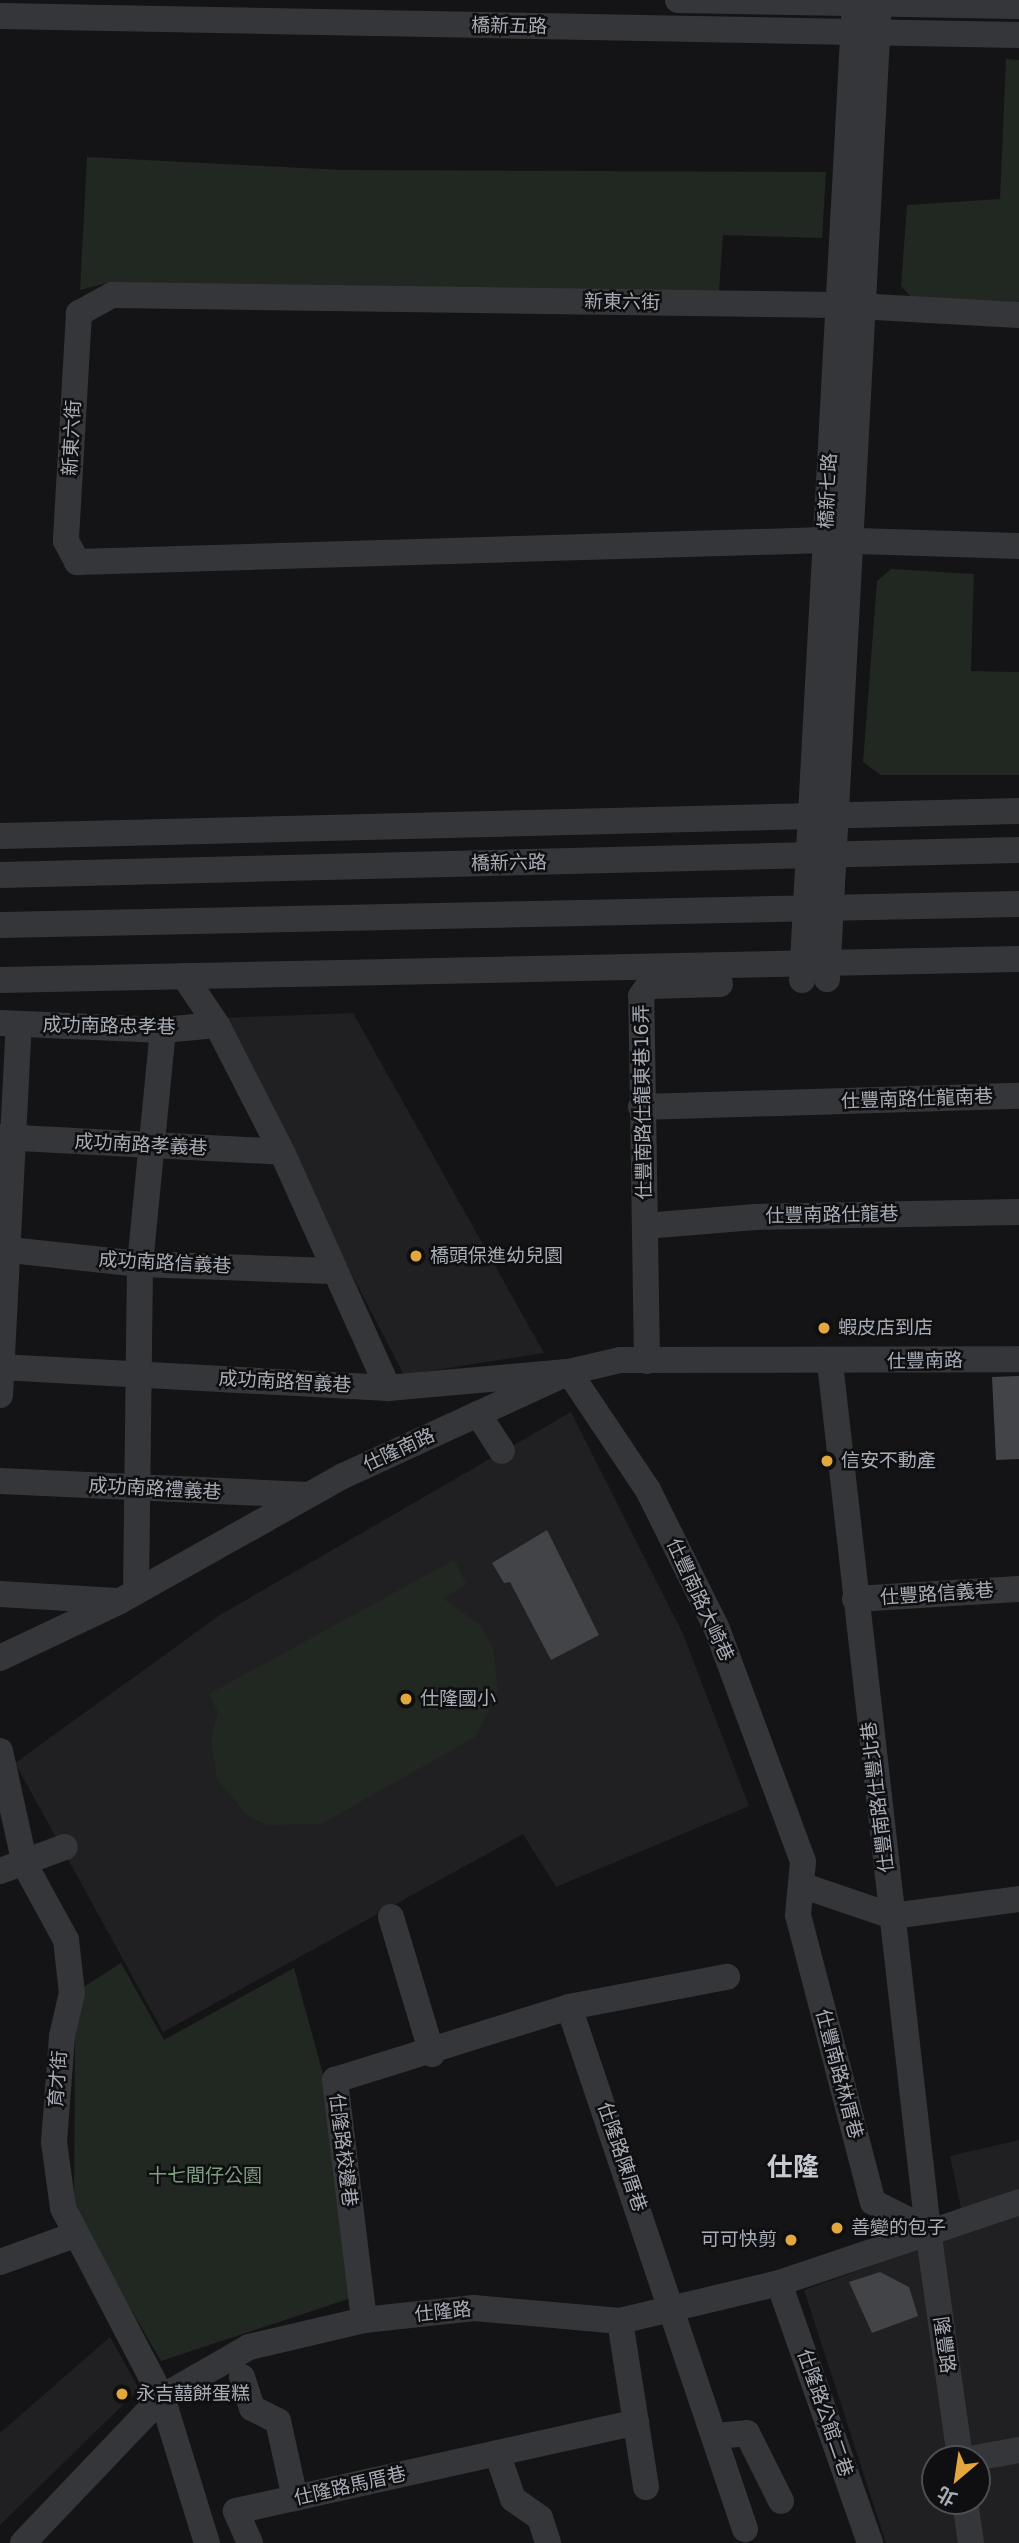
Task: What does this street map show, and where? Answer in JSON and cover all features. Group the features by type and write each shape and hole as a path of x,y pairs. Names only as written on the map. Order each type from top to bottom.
{"street":[{"path":"678,0 1019,6"},
{"name":"橋新七路","path":"815,972 818,855 867,2"},
{"name":"橋新五路","path":"0,16 1019,35"},
{"name":"新東六街","path":"1019,315 850,306 112,295 79,313 66,541 77,562 837,540 1019,546"},
{"name":"橋新六路","path":"0,836 1019,811"},
{"name":"橋新六路","path":"0,875 1019,850"},
{"path":"0,925 1019,904"},
{"name":"仕豐南路仕龍東巷16弄","path":"647,1361 641,996 648,986 815,972 936,978 947,961 1019,959"},
{"path":"0,980 184,976 815,972"},
{"path":"184,976 217,1025 282,1152 331,1271 387,1388"},
{"path":"0,1395 10,1024"},
{"name":"成功南路忠孝巷","path":"10,1024 163,1030 217,1025"},
{"path":"0,1594 128,1596 139,1490 140,1264 163,1030"},
{"name":"仕豐南路仕龍南巷","path":"641,1107 1019,1096"},
{"name":"成功南路孝義巷","path":"5,1137 282,1152"},
{"name":"仕豐南路仕龍巷","path":"645,1226 755,1217 1019,1212"},
{"name":"成功南路信義巷","path":"3,1250 140,1264 331,1271"},
{"name":"仕豐南路","path":"830,1363 1019,1359"},
{"name":"仕隆南路","path":"0,1658 128,1596 309,1495 569,1371 620,1360 830,1363"},
{"name":"仕豐南路仕豐北巷","path":"830,1363 928,2230"},
{"name":"成功南路智義巷","path":"1,1367 387,1388 569,1371"},
{"name":"仕豐南路大崎巷","path":"569,1371 648,1490 717,1629 803,1862 801,1885"},
{"path":"478,1414 502,1451"},
{"name":"成功南路禮義巷","path":"0,1481 139,1490 309,1495"},
{"name":"仕豐路信義巷","path":"855,1599 1019,1589"},
{"name":"育才街","path":"0,1751 13,1868 66,1940 72,1993 62,2036 54,2142 63,2208 74,2235 162,2397 207,2543"},
{"path":"13,1868 65,1847"},
{"path":"801,1885 892,1916 1019,1899"},
{"name":"仕豐南路林厝巷","path":"801,1885 798,1915 873,2202 928,2230"},
{"path":"391,1917 432,2054"},
{"name":"仕隆路校邊巷","path":"364,2320 335,2080 432,2054 569,2007 727,1977"},
{"name":"仕隆路陳厝巷","path":"569,2007 674,2307 746,2529"},
{"name":"仕隆路","path":"23,2543 162,2397 249,2347 364,2320 474,2308 620,2321 779,2283 928,2230 1019,2202"},
{"name":"隆豐路","path":"928,2230 958,2445"},
{"path":"0,2262 74,2235"},
{"name":"仕隆路公館二巷","path":"779,2283 870,2543"},
{"path":"620,2321 646,2487"},
{"path":"242,2377 252,2408 278,2421 295,2498"},
{"name":"仕隆路馬厝巷","path":"250,2543 236,2511 636,2422"},
{"path":"715,2436 747,2433 781,2501"},
{"path":"991,2455 1019,2450"},
{"path":"497,2453 513,2498 540,2518 548,2543"},
{"path":"967,2515 971,2543"}],"shaded area":[{"name":"橋頭保進幼兒園","path":"353,1013 544,1353 404,1375 219,1018"},
{"name":"仕隆國小","path":"571,1412 683,1634 749,1806 556,1887 523,1834 163,2032 15,1763 220,1615"},
{"path":"1019,2140 1019,2543 886,2543 804,2290 966,2232 950,2156"},
{"path":"110,2337 139,2389 0,2525 0,2433"}],"green space":[{"path":"1006,59 1019,60 1019,303 913,299 901,286 907,205 1000,199"},
{"path":"87,157 341,170 826,172 822,238 723,235 719,291 107,283 80,290"},
{"path":"891,569 974,574 971,671 1019,672 1019,775 881,775 863,762 877,581"},
{"path":"454,1560 466,1584 444,1599 480,1625 493,1648 496,1672 498,1692 475,1737 321,1824 268,1825 248,1816 217,1779 211,1740 218,1712 209,1694"},
{"name":"十七間仔公園","path":"121,1963 164,2040 294,1968 326,2085 351,2298 161,2361 74,2212 75,2028 82,1988"}],"building":[{"path":"1019,1376 1019,1459 996,1460 992,1377"},
{"path":"547,1530 599,1635 551,1660 510,1582 504,1583 492,1563"},
{"path":"880,2272 909,2287 918,2316 872,2333 849,2282"}],"place":[{"name":"橋頭保進幼兒園","path":"416,1256"},
{"name":"蝦皮店到店","path":"824,1328"},
{"name":"信安不動產","path":"827,1461"},
{"name":"仕隆國小","path":"406,1699"},
{"name":"善變的包子","path":"837,2228"},
{"name":"可可快剪","path":"791,2240"},
{"name":"永吉囍餅蛋糕","path":"122,2394"}],"district":[{"name":"仕隆","path":"793,2168"}]}
